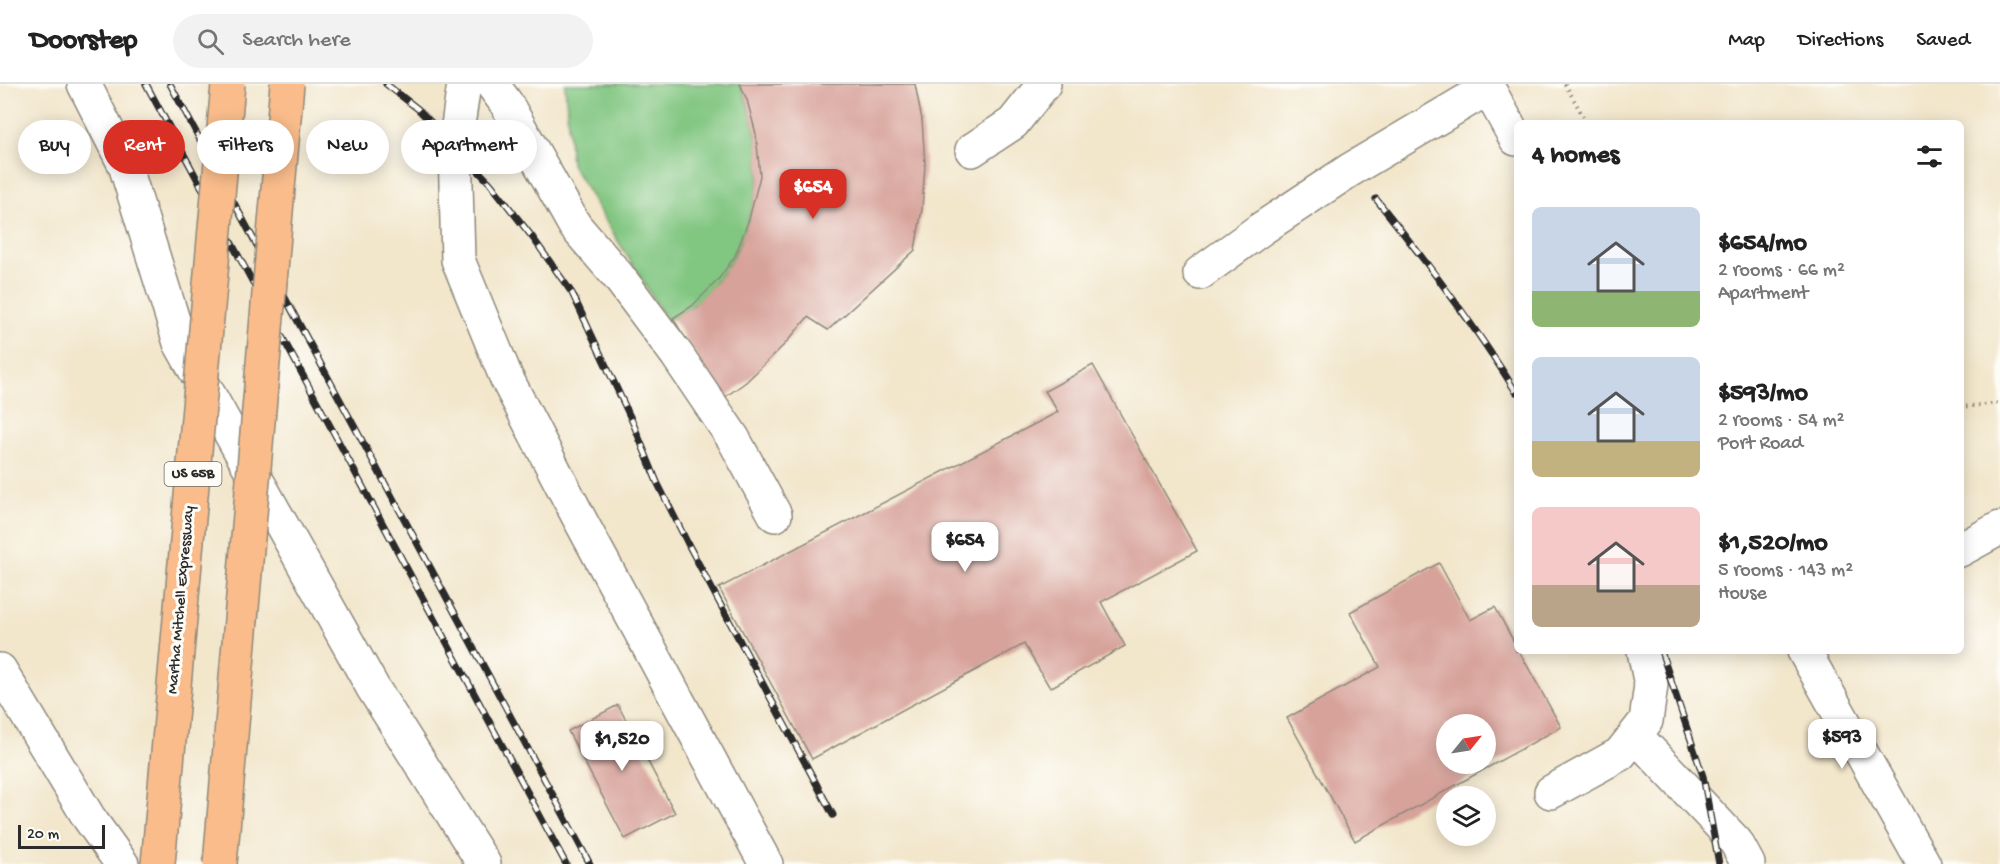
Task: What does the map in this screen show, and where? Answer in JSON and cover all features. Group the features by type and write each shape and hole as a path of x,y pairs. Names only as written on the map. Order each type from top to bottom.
{"highway":[{"name":"Martha Mitchell Expressway","path":"158,864 228,84"},
{"path":"220,864 287,84"}],"street":[{"path":"84,84 125,165 180,343 373,688 484,864"},
{"path":"464,84 455,146 458,260 506,377 578,516 766,864"},
{"path":"492,84 506,103 575,226 618,276 677,355 733,438 776,515"},
{"path":"972,150 1012,123 1044,84"},
{"path":"1200,273 1350,170 1487,86 1514,135"},
{"path":"1964,548 2000,528"},
{"path":"1551,792 1620,754 1646,721 1652,685 1645,654"},
{"path":"1806,654 1924,864"},
{"path":"0,670 89,818 122,864"},
{"path":"1635,735 1736,842 1748,864"}],"path":[{"path":"1565,84 1585,120"},
{"path":"1964,407 2000,403"}],"green space":[{"path":"565,84 740,84 754,128 759,163 758,184 749,220 734,255 712,286 699,300 667,321 571,164"}],"building":[{"path":"740,84 915,84 922,120 925,164 922,209 915,250 828,330 808,317 785,344 746,382 721,400 673,318 692,306 718,280 735,256 749,219 760,176 756,134"},
{"path":"1093,365 1197,551 1101,602 1125,646 1050,688 1024,644 812,759 719,588 1058,412 1045,391"},
{"path":"1439,563 1470,620 1495,607 1514,642 1514,654 1521,654 1561,727 1496,763 1496,714 1436,714 1436,774 1476,774 1454,786 1436,786 1436,796 1355,841 1287,718 1380,667 1350,612"},
{"path":"618,705 675,813 625,839 568,731"}],"railway":[{"path":"146,84 566,864"},
{"path":"170,84 590,864"},
{"path":"386,84 418,109 490,183 572,293 633,423 657,482 833,815"},
{"path":"1376,199 1449,293 1514,389"},
{"path":"1662,654 1703,776 1719,864"}]}
